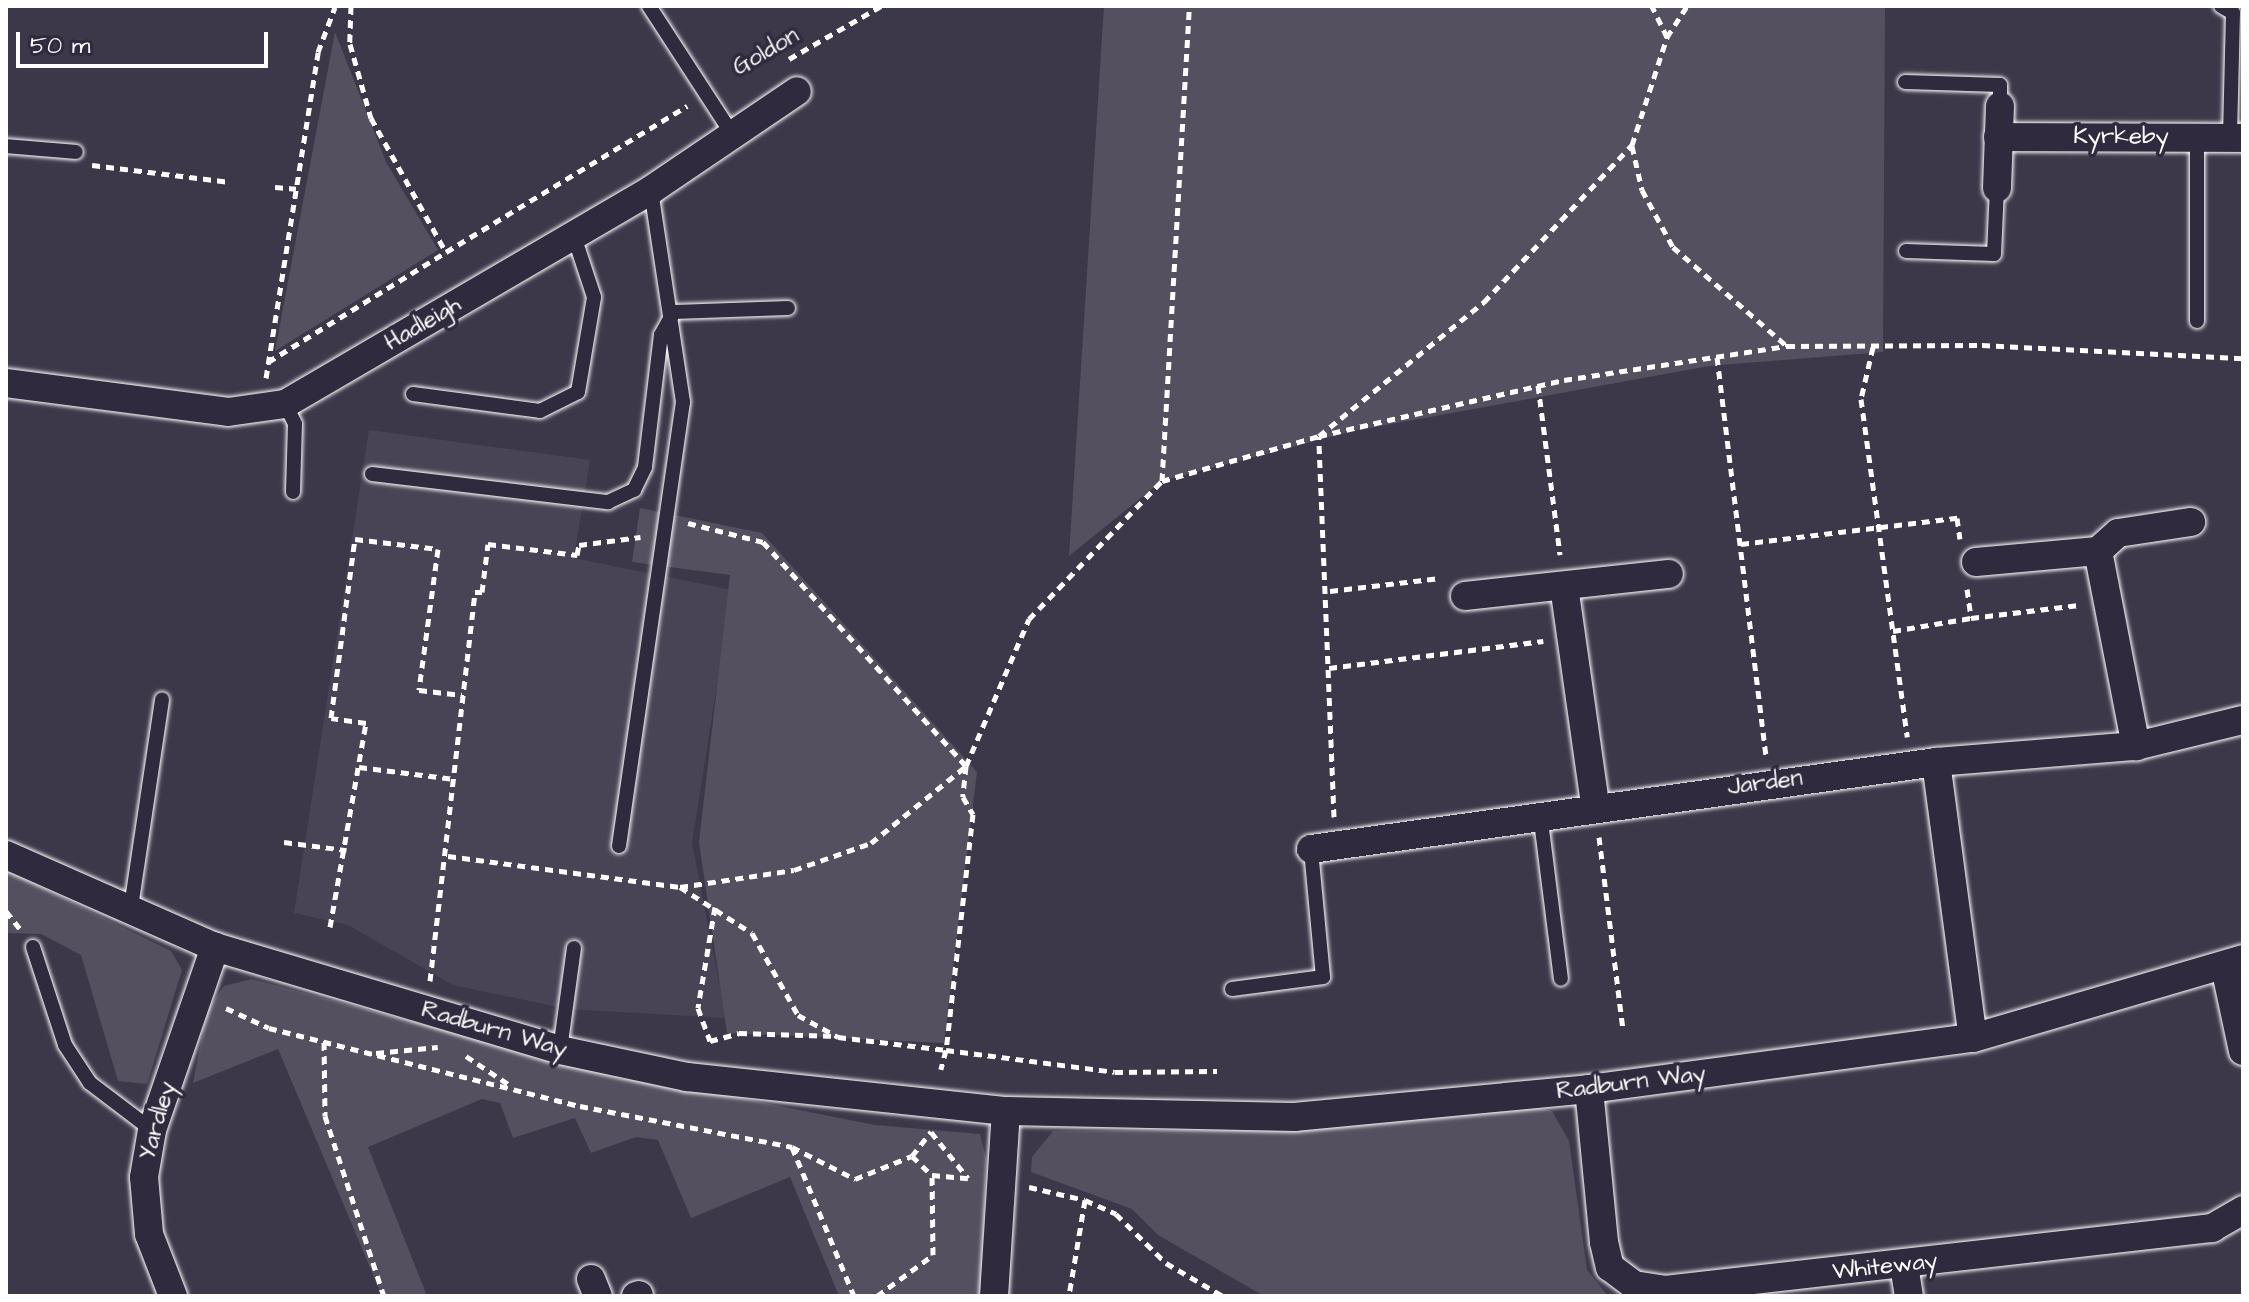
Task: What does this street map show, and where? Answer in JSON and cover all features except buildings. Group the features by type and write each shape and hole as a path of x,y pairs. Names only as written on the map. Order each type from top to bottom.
{"street":[{"name":"Hadleigh","path":"6,383 228,412 273,407 651,190 797,91"},
{"path":"1997,188 2000,106"},
{"name":"Kyrkeby","path":"1998,137 2237,138"},
{"path":"1967,561 2098,551 2118,533 2191,522"},
{"path":"2098,551 2136,746"},
{"path":"1465,596 1669,574"},
{"path":"1564,586 1595,805"},
{"name":"Jarden","path":"1324,846 1540,812 1769,783 1924,764 2136,746 2243,720"},
{"path":"1924,764 1973,1038"},
{"name":"Radburn Way","path":"6,855 130,915 215,947 560,1050 687,1077 1006,1111 1294,1117 1589,1089 1973,1038 2234,963"},
{"name":"Yardley","path":"173,1296 144,1204 152,1130 215,947"},
{"path":"2234,963 2243,1051"},
{"name":"Whiteway","path":"1589,1089 1604,1242 1610,1267 1634,1285 1665,1290 2212,1228 2243,1210"},
{"path":"994,1296 1006,1111"},
{"path":"1904,1265 1909,1296"}],"lane":[{"path":"649,6 732,134"},
{"path":"2221,6 2233,13 2237,138"},
{"path":"1905,82 2000,85 2000,106"},
{"path":"2197,137 2197,321"},
{"path":"6,146 76,152"},
{"path":"1906,251 1994,254 1997,188"},
{"path":"619,846 683,402 674,312 651,190"},
{"path":"413,394 540,411 578,392 594,297 574,236"},
{"path":"674,312 788,308"},
{"path":"372,474 583,501 608,502 634,490 645,467 661,335 674,312"},
{"path":"273,407 295,424 293,492"},
{"path":"130,915 162,699"},
{"path":"1540,812 1561,979"},
{"path":"1232,989 1323,977 1324,846"},
{"path":"33,947 65,1045 90,1083 152,1130"},
{"path":"560,1050 574,948"}],"path":[{"path":"273,407 268,362 318,52 335,6 348,14"},
{"path":"351,6 348,14 371,118 446,252"},
{"name":"Goldon","path":"775,68 881,6"},
{"path":"1162,481 1189,6"},
{"path":"1652,6 1667,37"},
{"path":"1319,436 1484,302 1632,145 1667,37 1687,6"},
{"path":"268,362 707,94"},
{"path":"1632,145 1642,190 1673,247 1787,346"},
{"path":"76,152 90,165 230,182"},
{"path":"275,187 296,189"},
{"path":"941,1069 946,1050 973,814 963,797 966,766 1029,619 1162,481 1319,436 1538,385 1787,346 2243,358"},
{"path":"1873,347 1861,399 1893,631 1924,764"},
{"path":"1717,357 1769,783"},
{"path":"1538,385 1564,586"},
{"path":"1319,436 1330,591 1324,846"},
{"path":"667,518 763,542 966,766"},
{"path":"1741,544 1957,518 1967,561 1971,618"},
{"path":"430,981 448,856 462,695 488,544 577,555 579,545 645,536"},
{"path":"330,927 366,723 331,718 355,539 438,549 419,690 462,695"},
{"path":"1330,591 1445,578 1465,596"},
{"path":"1893,631 2108,601"},
{"path":"1329,668 1571,637"},
{"path":"448,856 680,887 794,870 871,843 966,766"},
{"path":"359,767 454,779"},
{"path":"1595,805 1623,1031"},
{"path":"284,842 346,850"},
{"path":"680,887 752,933 798,1015 838,1037"},
{"path":"715,907 698,1008 710,1041 739,1033 838,1037 1115,1072 1217,1071"},
{"path":"220,1006 324,1042 513,1088 792,1147 855,1179 912,1156 931,1132 968,1178 932,1175 912,1156"},
{"path":"324,1042 325,1116 384,1296"},
{"path":"452,1046 513,1088"},
{"path":"792,1147 854,1296"},
{"path":"877,1296 933,1255 932,1175"},
{"path":"1021,1185 1085,1200 1116,1214 1166,1263 1223,1296"},
{"path":"1069,1296 1085,1200"}],"shaded area":[{"path":"1104,6 1885,6 1883,352 1709,366 1353,431 1162,481 1069,556"},
{"path":"335,32 386,162 438,250 275,351"},
{"path":"369,430 590,460 574,558 732,590 692,843 726,1018 567,1009 453,985 348,925 294,913"},
{"path":"640,508 762,533 977,772 944,1043 727,1033 699,842 730,575 632,562"},
{"path":"6,870 171,951 182,970 147,1084 118,1081 81,955 41,934 6,933"},
{"path":"252,979 575,1065 875,1125 980,1134 986,1158 981,1296 839,1296 790,1177 691,1218 658,1140 636,1137 591,1153 575,1118 513,1138 500,1103 482,1099 368,1147 427,1296 382,1296 278,1049 193,1083 207,1011 224,986"},
{"path":"1532,1106 1552,1111 1569,1141 1587,1270 1608,1296 1264,1296 1158,1235 1132,1209 1031,1172 1032,1157 1053,1131 1300,1130"}]}
